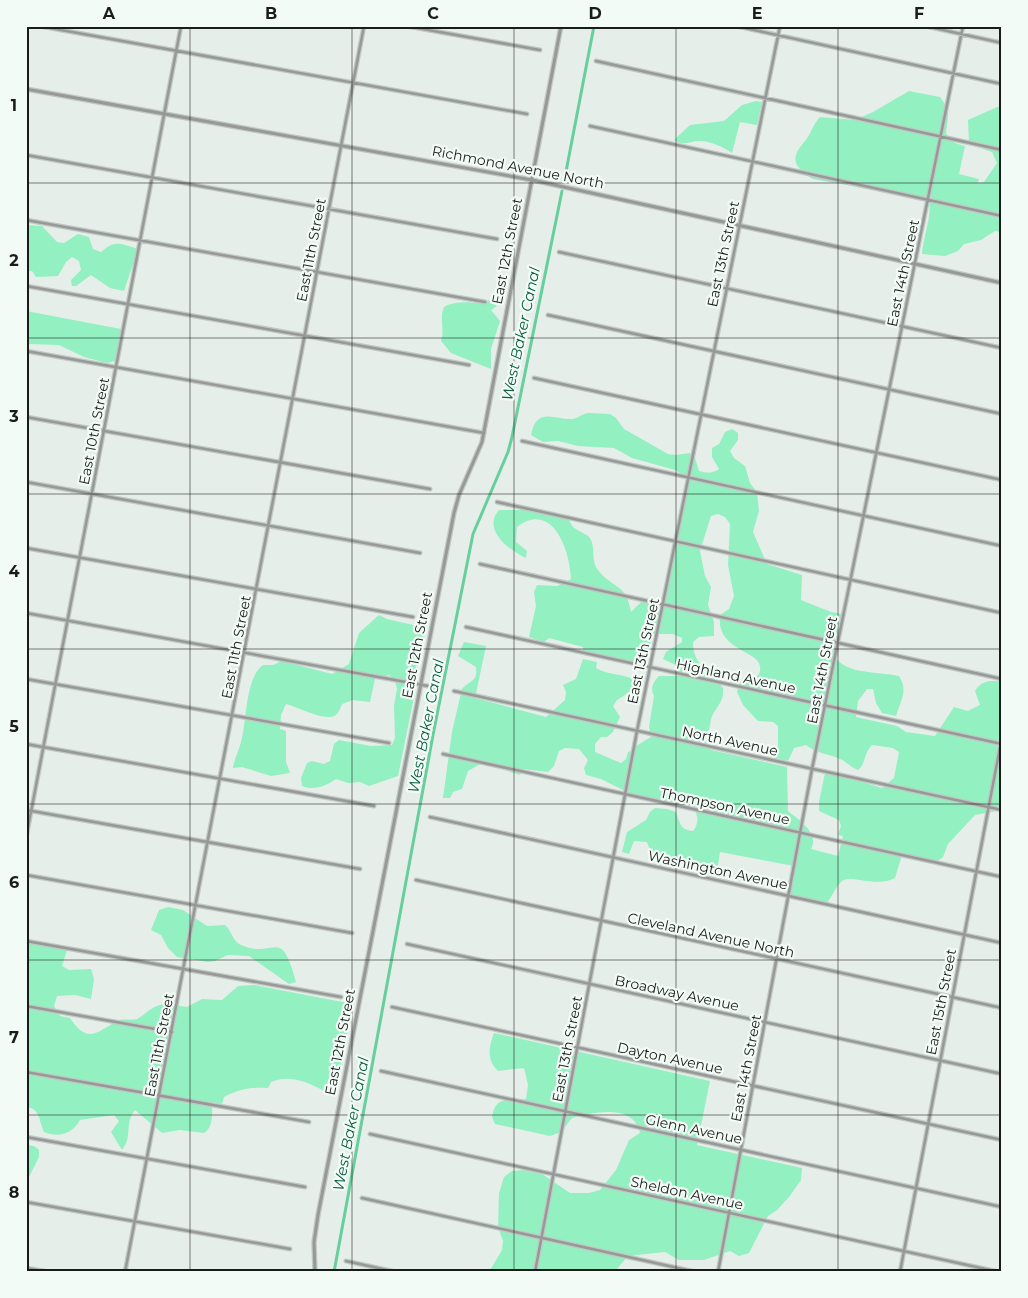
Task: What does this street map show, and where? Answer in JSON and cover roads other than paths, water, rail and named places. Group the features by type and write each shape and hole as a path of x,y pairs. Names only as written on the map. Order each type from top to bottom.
{"street":[{"path":"39,26 527,114"},
{"name":"East 10th Street","path":"26,838 181,26"},
{"name":"East 11th Street","path":"125,1272 364,26"},
{"path":"406,26 540,50"},
{"name":"East 12th Street","path":"315,1272 314,1242 318,1215 457,500 478,456 484,433 561,26"},
{"path":"736,26 1002,84"},
{"name":"East 13th Street","path":"535,1272 624,794 780,26"},
{"path":"925,26 1002,43"},
{"name":"East 14th Street","path":"718,1272 812,769 963,26"},
{"path":"596,61 1002,150"},
{"name":"Richmond Avenue North","path":"26,89 532,180 1002,282"},
{"path":"590,126 1002,216"},
{"path":"26,155 497,239"},
{"path":"26,220 485,302"},
{"path":"559,252 1002,348"},
{"path":"26,286 469,365"},
{"path":"548,315 1002,414"},
{"path":"26,351 484,433"},
{"path":"534,378 1002,480"},
{"path":"26,417 430,489"},
{"path":"522,441 1002,546"},
{"path":"26,482 420,553"},
{"path":"497,502 1002,613"},
{"path":"26,548 413,617"},
{"path":"480,564 1002,678"},
{"path":"26,613 439,688"},
{"name":"Highland Avenue","path":"466,627 1001,744"},
{"path":"26,679 389,743"},
{"name":"North Avenue","path":"454,691 1002,810"},
{"name":"East 15th Street","path":"900,1272 1002,737"},
{"path":"26,744 374,806"},
{"name":"Thompson Avenue","path":"443,754 1002,877"},
{"path":"26,810 360,869"},
{"name":"Washington Avenue","path":"430,817 1002,942"},
{"path":"26,875 352,933"},
{"name":"Cleveland Avenue North","path":"416,880 1002,1008"},
{"path":"26,940 341,997"},
{"name":"Broadway Avenue","path":"406,944 1002,1074"},
{"path":"26,1006 172,1032"},
{"name":"Dayton Avenue","path":"392,1007 1002,1140"},
{"name":"Glenn Avenue","path":"381,1070 1002,1206"},
{"path":"26,1072 309,1122"},
{"name":"Sheldon Avenue","path":"370,1134 999,1272"},
{"path":"26,1137 305,1187"},
{"path":"362,1198 696,1272"},
{"path":"26,1202 290,1250"},
{"path":"346,1261 396,1272"},
{"path":"26,1268 49,1272"}],"waterway":[{"name":"West Baker Canal","path":"564,182 594,26"},
{"name":"West Baker Canal","path":"334,1272 433,735 473,534 508,452 512,437 562,191"}]}
